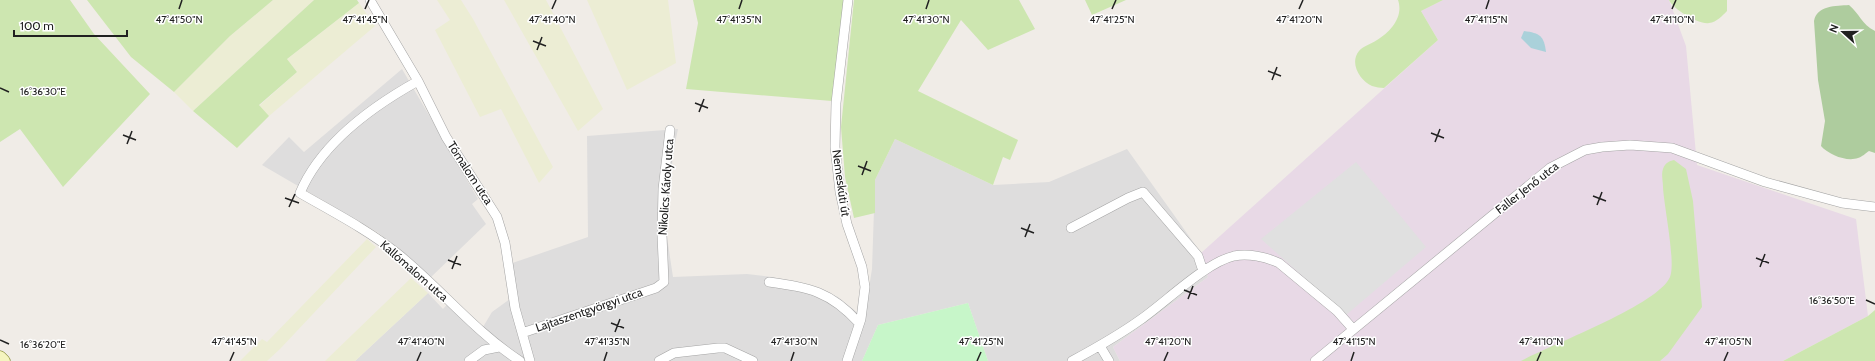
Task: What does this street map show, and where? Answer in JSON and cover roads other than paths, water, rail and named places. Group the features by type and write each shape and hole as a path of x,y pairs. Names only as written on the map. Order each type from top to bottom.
{"main road":[{"path":"0,357 4,361"}],"street":[{"name":"Tómalom utca","path":"370,0 418,81 446,137 497,217 505,243 515,308 530,361"},
{"name":"Nemeskúti út","path":"847,361 865,299 864,278 847,224 840,192 835,147 836,103 848,0"},
{"name":"Kallómalom utca","path":"418,81 379,104 334,144 312,169 300,193 369,233 399,255 499,347"},
{"name":"Nikolics Károly utca","path":"656,288 664,282 662,235 663,189 670,130"},
{"name":"Faller Jenő utca","path":"1316,361 1550,168 1586,150 1630,145 1672,148 1765,182 1819,195 1832,200 1875,207"},
{"path":"1071,228 1128,198 1143,192 1198,256 1203,271"},
{"path":"1072,361 1100,346 1140,320 1203,271 1233,256 1246,255 1271,259 1279,263 1337,311 1353,329"},
{"path":"769,282 809,289 824,294 839,304 859,323"},
{"name":"Lajtaszentgyörgyi utca","path":"522,333 656,288"},
{"path":"1100,346 1109,361"},
{"path":"469,361 484,350 499,347 520,361"},
{"path":"659,361 674,353 725,348 753,361"}],"water":[{"path":"1524,31 1540,36 1544,42 1546,52 1531,48 1521,38"}]}
